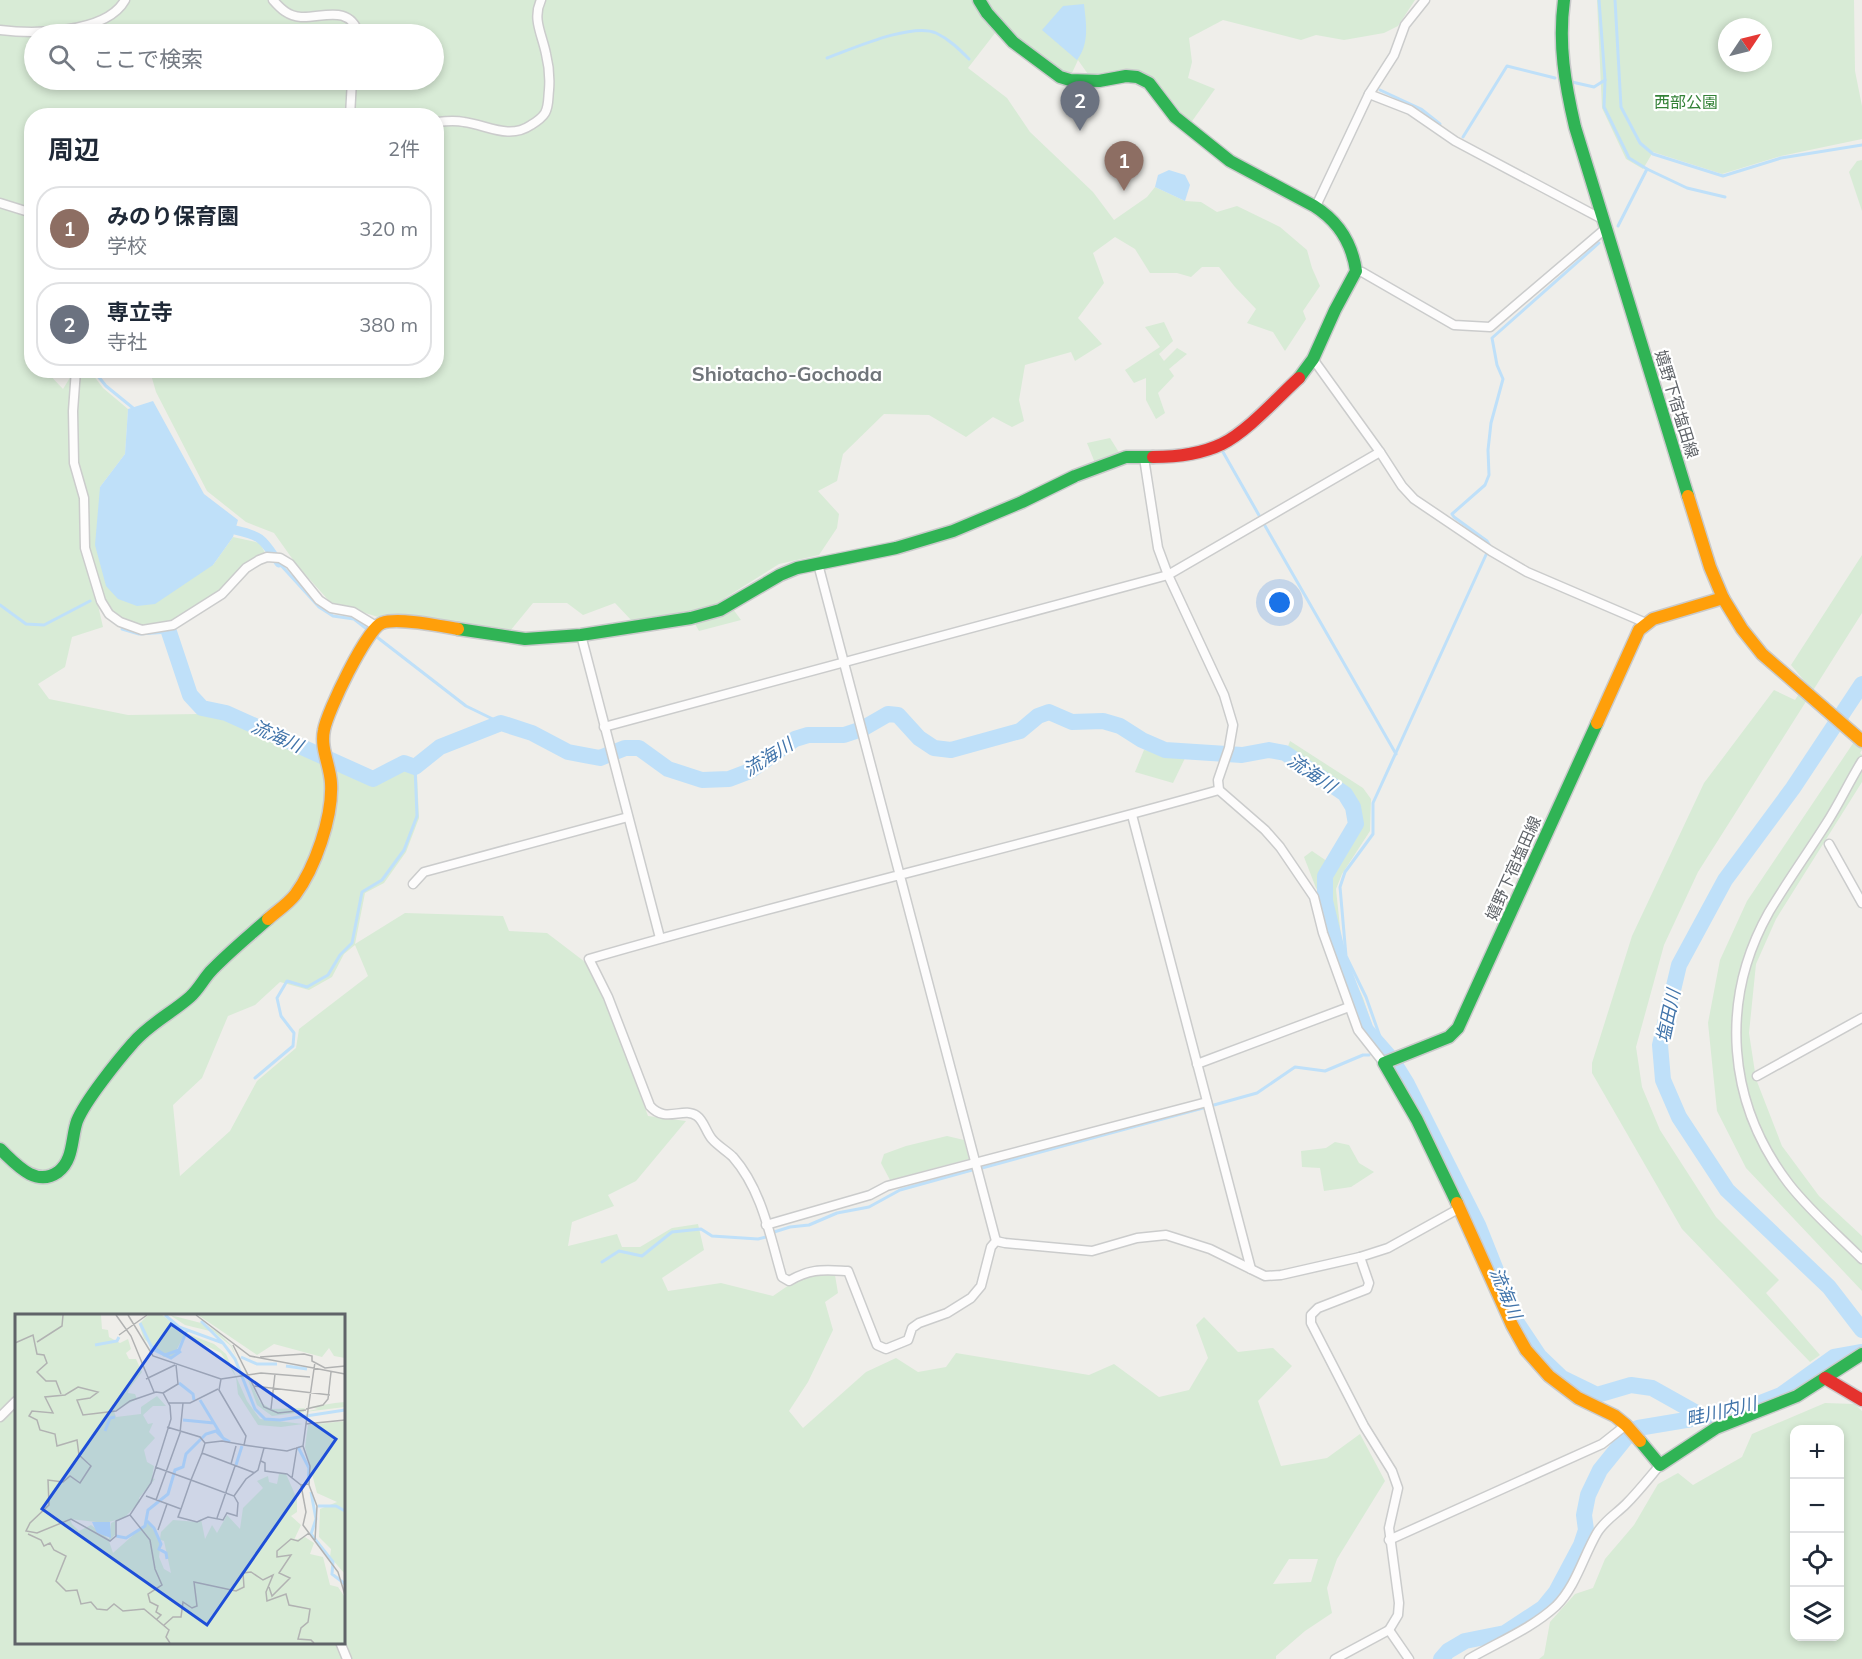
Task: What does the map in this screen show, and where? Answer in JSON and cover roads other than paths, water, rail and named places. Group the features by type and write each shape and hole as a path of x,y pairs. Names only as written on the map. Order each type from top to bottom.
{"street":[{"path":"90,24 111,14 124,0"},
{"path":"273,0 284,12 300,17 332,13 342,16 353,24"},
{"path":"444,121 467,122 497,131 513,132 525,129 545,114 550,76 537,24 537,8 541,0"},
{"path":"0,1149 24,1171 36,1177 46,1177 59,1171 72,1150 77,1122 89,1101 133,1043 146,1030 191,996 218,964 294,896 305,881 314,860 330,806 331,783 323,731 328,714 376,626 383,622 411,622 525,639 581,635 691,618 720,610 780,575 797,568 896,548 953,531 1022,502 1075,476 1126,458 1196,453 1222,444 1252,422 1301,376 1313,359 1356,271 1342,233 1316,206 1304,202 1230,161 1175,117 1149,83 1137,77 1126,76 1099,81 1070,80 1060,77 1013,42 987,13 979,0"},
{"path":"1316,206 1368,94 1394,55 1405,25 1425,0"},
{"name":"嬉野下宿塩田線","path":"1564,0 1559,27 1563,76 1575,128 1710,567 1723,598 1742,629 1762,654 1862,741"},
{"path":"0,30 24,32"},
{"path":"350,108 351,90"},
{"path":"1356,271 1362,272 1454,325 1490,327 1603,224 1455,141 1410,110 1368,94"},
{"path":"0,202 24,210"},
{"path":"1313,359 1402,486 1414,499 1488,549 1527,572 1646,623 1723,598"},
{"path":"75,378 73,411 74,463 84,498 85,548 101,601 109,614 120,622 142,630 173,625 222,594 246,568 259,560 280,558 290,564 320,600 331,608 353,612 376,626"},
{"path":"604,727 1168,575 1380,452"},
{"path":"1144,458 1158,548 1168,575 1224,695 1233,725 1229,748 1218,780 1219,790 1265,830 1280,847 1314,897 1323,933 1358,1030 1384,1063 1417,1120 1460,1208 1512,1325 1526,1350 1549,1376 1578,1398 1615,1416 1626,1425 1660,1465"},
{"path":"819,564 901,875 996,1241 992,1247 981,1286 971,1298 947,1313 919,1323 912,1328 908,1340 886,1349 877,1345 848,1271 816,1269 802,1273 789,1281 782,1277 756,1190 733,1157 712,1140 699,1118 692,1113 671,1116 656,1113 650,1106 608,997 589,959 660,938 901,875 1132,815 1219,790"},
{"name":"嬉野下宿塩田線","path":"1384,1063 1449,1037 1458,1028 1639,630 1646,623"},
{"path":"581,635 660,938"},
{"path":"1862,761 1828,821 1769,913 1745,968 1736,1017 1737,1062 1744,1099 1763,1145 1789,1185 1862,1259"},
{"path":"1132,815 1251,1269"},
{"path":"413,884 424,872 628,817"},
{"path":"1829,844 1862,903"},
{"path":"1197,1064 1349,1007"},
{"path":"1756,1076 1862,1018"},
{"path":"766,1225 870,1196 887,1186 1207,1102"},
{"path":"996,1241 1092,1251 1137,1238 1166,1235 1210,1249 1265,1276 1281,1275 1388,1248 1460,1208"},
{"path":"1335,1659 1389,1630 1398,1615 1399,1603 1389,1540 1389,1528 1398,1488 1392,1471 1364,1426 1311,1323 1311,1315 1318,1308 1367,1289 1369,1283 1359,1257"},
{"path":"1469,1659 1545,1616 1558,1604 1574,1581 1598,1532 1660,1465 1716,1428 1797,1396 1862,1354"},
{"path":"1825,1378 1862,1400"},
{"path":"0,1417 15,1402"},
{"path":"1389,1540 1602,1444 1626,1425"},
{"path":"1389,1630 1409,1659"},
{"path":"341,1644 347,1659"}],"water":[{"path":"1084,4 1085,40 1077,60 1042,30 1063,6"},
{"path":"1169,170 1185,175 1190,185 1185,201 1155,187 1158,175"},
{"path":"153,401 204,494 238,520 233,537 213,565 155,604 137,606 118,599 106,586 95,545 100,487 125,454 128,409"}],"waterway":[{"path":"1599,0 1605,80 1604,107 1629,158 1687,188 1725,197"},
{"path":"1615,0 1621,107 1640,143 1653,154 1723,176 1781,158 1862,145"},
{"path":"827,58 882,38 912,31 925,31 945,38 969,59"},
{"path":"1463,137 1507,66 1555,78"},
{"path":"1572,82 1594,87 1605,80"},
{"path":"1380,90 1421,109 1440,124"},
{"path":"1618,226 1647,169"},
{"path":"1384,1048 1366,997 1346,956 1340,887 1345,872 1373,834 1373,803 1490,546 1487,541 1452,514 1485,485 1489,475 1488,450 1491,423 1503,379 1497,365 1492,338 1599,243"},
{"path":"100,378 134,411"},
{"path":"1223,452 1260,517"},
{"path":"1264,524 1396,754"},
{"path":"235,530 251,534 262,540 279,563"},
{"path":"279,563 319,607 333,616 354,619 368,630"},
{"path":"0,605 26,624 44,625 90,601"},
{"path":"122,629 139,634 169,632"},
{"name":"流海川","path":"169,632 190,695 202,708 226,713 373,779 404,763 415,767 440,747 501,723 532,733 568,752 600,758 625,748 639,748 668,769 702,780 729,779 750,771 795,739 808,735 844,735 862,729 888,714 898,715 919,738 934,748 951,750 1020,731 1038,716 1049,712 1072,722 1103,721 1120,726 1142,740 1165,750 1242,755 1269,750 1285,753 1345,794 1353,807 1356,824 1325,876 1325,901 1339,959 1366,1030 1388,1055"},
{"path":"373,634 466,706 501,723"},
{"name":"塩田川","path":"1862,684 1793,788 1725,880 1679,965 1660,1045 1663,1080 1679,1117 1727,1190 1829,1287 1862,1330"},
{"path":"255,1078 293,1046 294,1033 281,1016 277,998 287,981 307,987 328,975 340,955 352,943 362,892 382,880 404,850 417,816 415,767"},
{"path":"1214,1105 1257,1093 1295,1067 1325,1071 1363,1055 1369,1055"},
{"name":"流海川","path":"1394,1063 1407,1084 1478,1225 1517,1323 1539,1356 1562,1378 1597,1395 1631,1385 1652,1388 1702,1416"},
{"path":"982,1168 1203,1108"},
{"path":"774,1232 809,1225 837,1213 869,1207 900,1190 972,1170"},
{"path":"602,1262 619,1251 642,1256 672,1232 701,1229 712,1236 758,1239 766,1237"},
{"name":"畦川内川","path":"1638,1428 1740,1411 1781,1395 1834,1357 1862,1352"},
{"name":"畦川内川","path":"1441,1659 1448,1651 1465,1641 1505,1633 1543,1608 1556,1592 1581,1545 1586,1530 1584,1515 1588,1495 1600,1470 1629,1434"}],"place":[{"name":"専立寺","path":"1080,131"},
{"name":"みのり保育園","path":"1124,191"}],"district":[{"name":"Shiotacho-Gochoda","path":"787,373"}],"park label":[{"name":"西部公園","path":"1686,102"}]}
